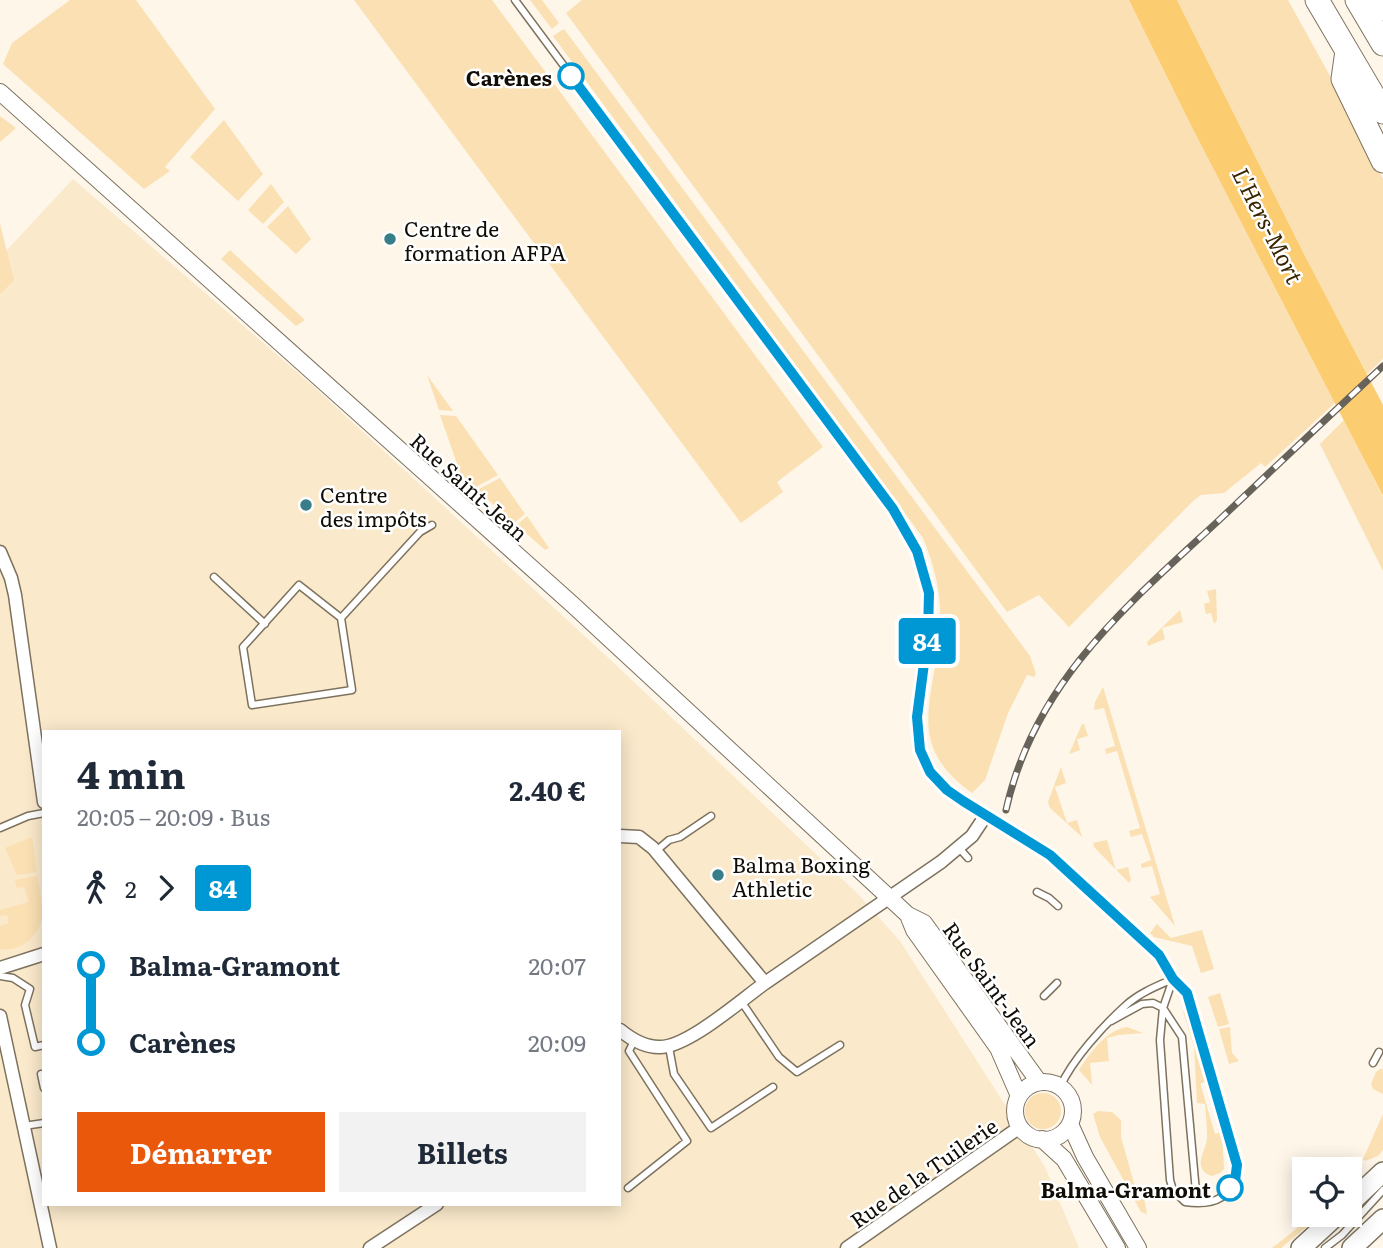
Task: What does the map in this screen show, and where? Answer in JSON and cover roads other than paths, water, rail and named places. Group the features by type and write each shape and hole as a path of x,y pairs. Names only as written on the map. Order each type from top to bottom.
{"highway":[{"path":"1317,0 1383,112"},
{"path":"1357,0 1383,44"},
{"path":"1378,0 1383,9"},
{"path":"1347,51 1343,79 1383,161"}],"main road":[{"path":"1362,1192 1383,1172"},
{"path":"1363,1240 1383,1219"},
{"path":"1301,1248 1324,1227"}],"street":[{"name":"Rue Saint-Jean","path":"0,92 573,605 908,915 924,923 1039,1082"},
{"path":"0,552 15,595 42,788"},
{"path":"621,1031 635,1040 657,1047 669,1046 705,1026 890,898 963,853 986,815"},
{"path":"621,836 639,837 656,851 765,983"},
{"name":"Rue Saint-Jean","path":"908,915 914,930 998,1048 1019,1096"},
{"path":"0,968 40,955"},
{"path":"0,1016 50,1248"},
{"path":"1116,1248 1064,1159 1042,1139 1026,1133 1020,1127 1015,1112 1019,1096 1028,1087 1039,1082 1050,1083 1060,1087 1070,1099 1070,1124 1085,1157 1138,1248"},
{"path":"1042,1139 1058,1136 1070,1124"},
{"name":"Rue de la Tuilerie","path":"846,1248 1020,1127"},
{"path":"370,1248 434,1206"}],"lane":[{"path":"515,0 893,509 911,539 926,578 930,613 917,707 923,761 937,781 1050,855 1159,955 1173,979 1187,993 1237,1165 1235,1181 1227,1194 1216,1201 1185,1202 1178,1197 1170,1180 1160,1040 1163,1007 1173,979"},
{"path":"341,618 419,531 432,525"},
{"path":"214,576 265,624"},
{"path":"299,585 341,618 352,690 251,705 243,647 299,585"},
{"path":"0,828 28,816 42,813"},
{"path":"656,851 669,839 680,837 711,816"},
{"path":"1037,892 1058,906"},
{"path":"0,976 13,978 30,989 25,1005 35,1047 42,1045"},
{"path":"1060,1087 1068,1070 1127,1004 1153,987 1173,979"},
{"path":"1044,996 1057,983"},
{"path":"741,1001 779,1057 797,1072 839,1045"},
{"path":"1111,1021 1142,1004 1153,1003 1163,1007 1182,1037 1197,1203"},
{"path":"628,1188 687,1141 629,1051 635,1040"},
{"path":"669,1046 674,1074 710,1128 773,1087"},
{"path":"1373,1063 1379,1052"},
{"path":"41,1074 42,1079"},
{"path":"24,1126 42,1123"},
{"path":"1325,1248 1342,1235 1383,1190"}],"water":[{"name":"L'Hers-Mort","path":"1129,0 1177,0 1383,405 1383,496 1193,129"}],"railway":[{"path":"1006,810 1019,765 1038,723 1061,685 1088,650 1149,585 1383,366"}],"place":[{"name":"Carènes","path":"571,76"},
{"name":"Centre de formation AFPA","path":"390,239"},
{"name":"Centre des impôts","path":"306,505"},
{"name":"Balma Boxing Athletic","path":"718,875"},
{"name":"Balma-Gramont","path":"1230,1188"}]}
